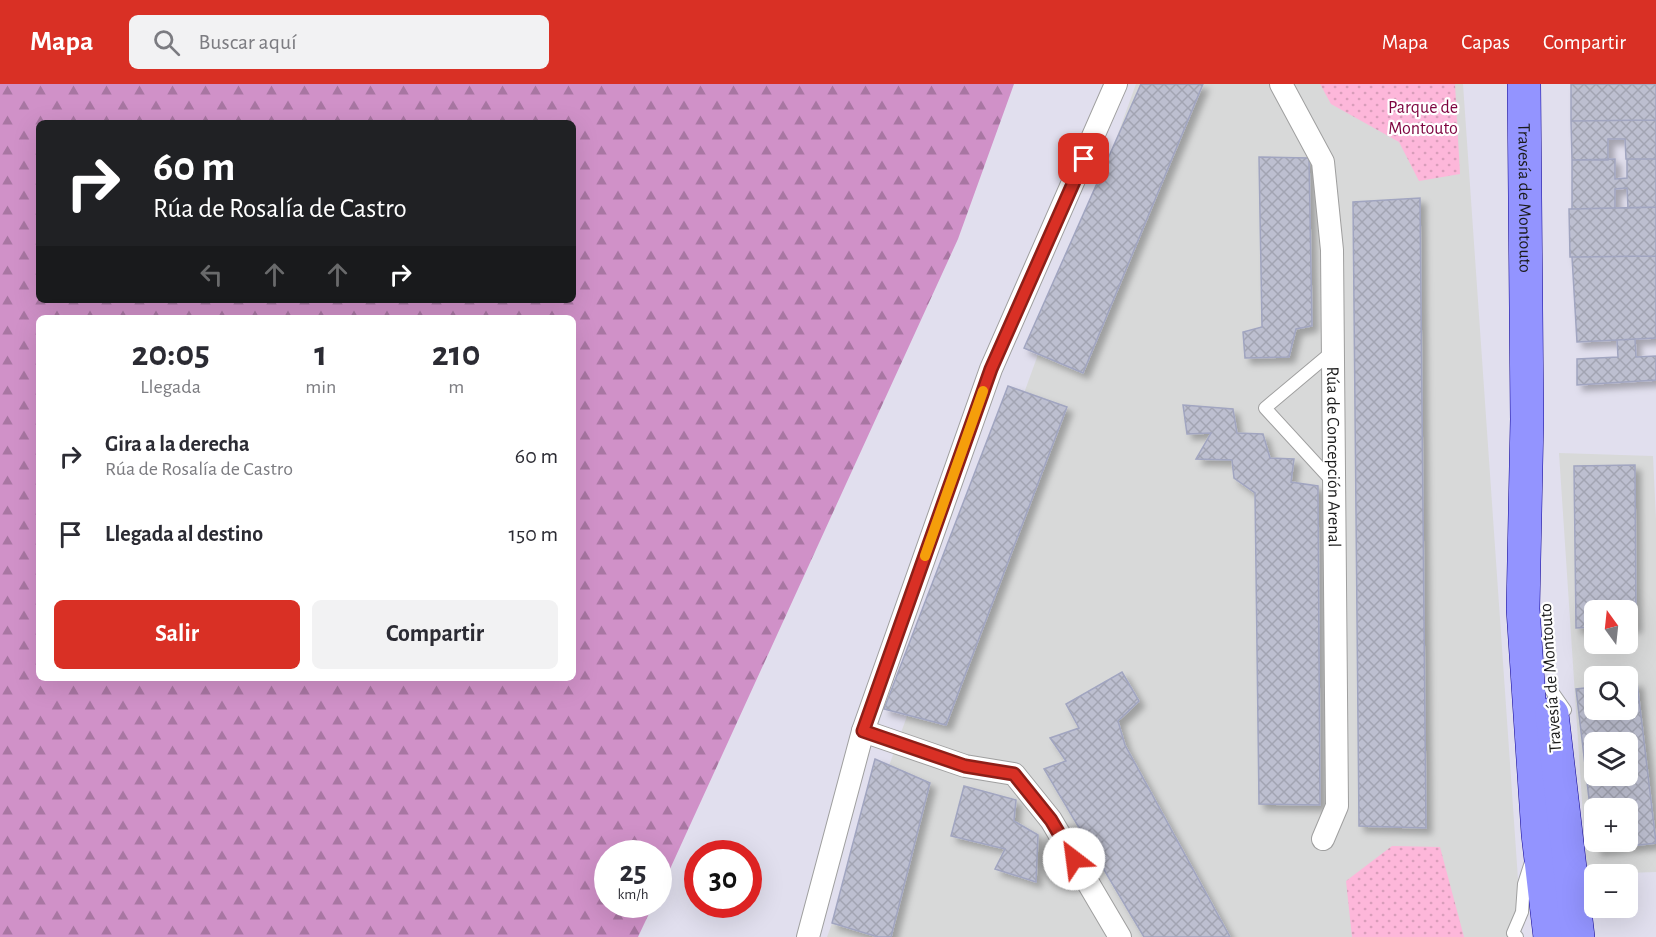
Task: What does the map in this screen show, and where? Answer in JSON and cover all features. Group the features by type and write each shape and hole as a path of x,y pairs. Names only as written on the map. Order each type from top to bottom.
{"main road":[{"name":"Travesía de Montouto","path":"1528,93 1527,419 1523,609 1544,833 1539,919"},
{"name":"Travesía de Montouto","path":"1527,419 1551,690 1561,731 1578,937"}],"street":[{"path":"808,937 863,731 991,369 1116,84"},
{"name":"Rúa de Concepción Arenal","path":"1281,84 1323,162 1332,250 1337,806 1323,839"},
{"path":"863,731 965,766 1014,774 1051,820 1120,937"}],"lane":[{"path":"1333,350 1265,408 1334,483"},
{"path":"1544,833 1561,731"},
{"path":"1575,807 1581,854"},
{"path":"1517,937 1514,933 1556,906 1561,937"}],"shaded area":[{"path":"1136,84 1463,84 1522,937 827,937"},
{"path":"1559,453 1653,456 1656,519 1656,872 1638,873 1638,864 1586,864 1585,852 1638,852 1638,798 1584,798 1584,832"}],"green space":[{"path":"0,84 1014,84 958,239 672,865 672,840 594,840 594,918 647,918 638,937 0,937"},
{"name":"Parque de Montouto","path":"1320,84 1455,84 1460,174 1419,181 1399,142 1331,104"},
{"path":"1392,846 1440,847 1464,937 1352,937 1346,881"}],"building":[{"path":"1141,84 1203,84 1083,373 1024,348"},
{"path":"1571,84 1656,84 1656,120 1571,121"},
{"path":"1656,120 1656,159 1626,159 1625,139 1608,139 1608,160 1572,160 1571,121"},
{"path":"1259,157 1309,158 1312,326 1296,329 1289,357 1245,358 1243,332 1262,327"},
{"path":"1615,159 1615,179 1627,178 1627,159 1656,159 1656,207 1628,208 1627,188 1615,189 1615,208 1572,209 1572,160"},
{"path":"1420,198 1426,828 1359,826 1353,202"},
{"path":"1656,207 1656,256 1570,257 1569,209"},
{"path":"1656,256 1656,338 1577,342 1572,257"},
{"path":"1635,339 1636,357 1656,356 1656,380 1577,385 1577,359 1618,357 1617,340"},
{"path":"1008,386 1067,407 946,725 884,709"},
{"path":"1183,405 1233,409 1237,433 1263,434 1270,458 1294,459 1291,482 1318,486 1320,805 1259,804 1255,493 1234,478 1232,460 1196,459 1211,433 1187,434"},
{"path":"1635,465 1636,600 1584,600 1584,628 1576,628 1574,466"},
{"path":"1122,672 1139,701 1118,721 1125,745 1230,937 1144,937 1044,769 1066,761 1050,738 1079,728 1066,704"},
{"path":"1584,688 1584,720 1638,720 1638,690 1656,843 1638,845 1638,798 1589,798 1587,786 1638,786 1638,732 1584,732 1584,757 1576,689"},
{"path":"875,759 930,783 891,937 878,937 832,923"},
{"path":"964,786 1016,800 1014,821 1038,835 1036,882 995,869 1005,849 951,836"}],"slow traffic":[{"path":"925,556 983,391"}],"route":[{"path":"1074,859 1051,820 1014,774 965,766 863,731 991,369 1084,159"}]}
